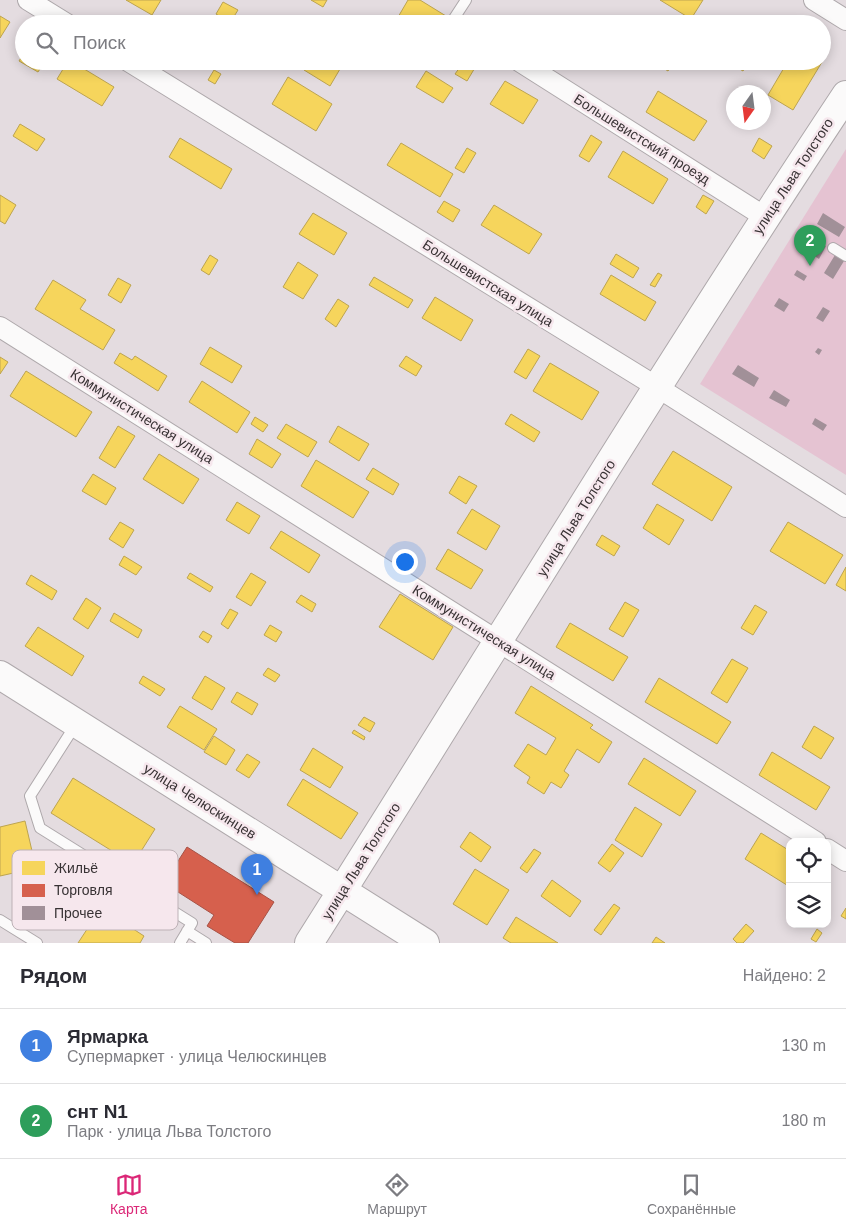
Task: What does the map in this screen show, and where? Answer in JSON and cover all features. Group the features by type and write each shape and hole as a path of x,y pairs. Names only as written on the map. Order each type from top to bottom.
{"street":[{"path":"28,0 52,15"},
{"path":"814,0 846,20"},
{"name":"Большевистская улица","path":"143,70 657,387 846,507"},
{"name":"Большевистский проезд","path":"533,70 765,217"},
{"name":"улица Льва Толстого","path":"309,943 657,387 765,217 846,95"},
{"name":"Коммунистическая улица","path":"0,327 810,838"},
{"name":"улица Челюскинцев","path":"0,675 425,943"},
{"path":"831,852 846,861"}],"lane":[{"path":"456,15 466,0"},
{"path":"833,248 846,256"},
{"path":"75,850 40,828 30,796 76,723"},
{"path":"178,915 192,924 180,943"},
{"path":"0,920 12,928"},
{"path":"14,930 30,941"},
{"path":"187,931 206,943"}],"shaded area":[{"path":"846,149 846,475 700,384"}],"building: Жильё":[{"path":"126,0 161,0 152,15"},
{"path":"311,0 327,0 323,7"},
{"path":"408,0 420,0 444,15 399,15"},
{"path":"660,0 703,0 694,15 684,15"},
{"path":"223,2 238,10 235,15 216,14"},
{"path":"0,16 10,22 0,38"},
{"path":"62,70 86,70 114,87 102,106 57,79"},
{"path":"214,70 221,74 215,84 208,80"},
{"path":"304,70 339,70 330,86"},
{"path":"458,70 474,70 467,81 455,74"},
{"path":"783,70 817,70 793,110 771,97 771,90"},
{"path":"426,71 453,88 443,103 416,87"},
{"path":"288,77 332,104 316,131 272,104"},
{"path":"505,81 538,100 523,124 490,104"},
{"path":"658,91 707,121 694,141 646,112"},
{"path":"20,124 45,139 37,151 13,136"},
{"path":"591,135 602,142 589,162 579,156"},
{"path":"180,138 232,169 221,189 169,157"},
{"path":"759,138 772,146 764,159 752,151"},
{"path":"401,143 453,174 440,197 387,165"},
{"path":"467,148 476,153 464,173 455,168"},
{"path":"623,151 668,179 653,204 608,177"},
{"path":"0,195 16,205 5,224 0,221"},
{"path":"703,195 714,201 706,214 696,207"},
{"path":"444,201 460,210 453,222 437,212"},
{"path":"494,205 542,234 529,254 481,225"},
{"path":"313,213 347,233 334,255 299,234"},
{"path":"616,254 639,268 633,278 610,264"},
{"path":"210,255 218,260 209,275 201,270"},
{"path":"298,262 318,275 303,299 283,287"},
{"path":"658,273 662,275 655,287 650,285"},
{"path":"611,275 656,302 645,321 600,294"},
{"path":"374,277 413,300 408,308 369,285"},
{"path":"118,278 131,285 121,303 108,295"},
{"path":"53,280 86,300 80,309 115,330 103,350 35,309"},
{"path":"435,297 473,320 461,341 422,318"},
{"path":"338,299 349,306 336,327 325,319"},
{"path":"210,347 242,366 232,383 200,364"},
{"path":"528,349 540,356 526,379 514,372"},
{"path":"120,353 132,360 135,356 167,376 158,391 114,363"},
{"path":"406,356 422,366 416,376 399,366"},
{"path":"0,357 8,362 0,374"},
{"path":"550,363 599,392 582,420 533,391"},
{"path":"26,371 92,412 76,437 10,396"},
{"path":"202,381 250,412 237,433 189,402"},
{"path":"511,414 540,432 534,442 505,424"},
{"path":"255,417 268,425 263,432 251,424"},
{"path":"286,424 317,442 308,457 277,438"},
{"path":"118,426 135,436 115,468 99,458"},
{"path":"338,426 369,444 359,461 329,442"},
{"path":"257,439 281,454 272,468 249,454"},
{"path":"673,451 732,487 712,521 652,484"},
{"path":"159,454 199,479 183,504 143,479"},
{"path":"316,460 369,492 353,518 301,486"},
{"path":"373,468 399,484 393,495 366,479"},
{"path":"93,474 116,488 106,505 82,491"},
{"path":"459,476 477,486 466,504 449,493"},
{"path":"237,502 260,516 249,534 226,520"},
{"path":"657,504 684,520 669,545 643,528"},
{"path":"472,509 500,526 486,550 457,533"},
{"path":"120,522 134,530 123,548 109,539"},
{"path":"788,522 843,555 825,584 770,551"},
{"path":"281,531 320,555 309,573 270,548"},
{"path":"602,535 620,546 614,556 596,545"},
{"path":"448,549 483,570 471,589 436,569"},
{"path":"124,556 142,567 136,575 119,565"},
{"path":"846,567 846,591 836,585"},
{"path":"190,573 213,587 210,592 187,578"},
{"path":"251,573 266,582 251,606 236,597"},
{"path":"31,575 57,591 52,600 26,584"},
{"path":"400,594 453,627 433,660 379,627"},
{"path":"301,595 316,604 312,612 296,602"},
{"path":"86,598 101,608 88,629 73,619"},
{"path":"625,602 639,610 623,637 609,629"},
{"path":"755,605 767,612 753,635 741,628"},
{"path":"230,609 238,613 228,629 221,624"},
{"path":"114,613 142,630 138,638 110,621"},
{"path":"570,623 628,657 613,681 556,647"},
{"path":"270,625 282,632 276,642 264,635"},
{"path":"38,627 84,656 72,676 25,646"},
{"path":"203,631 212,636 208,643 199,637"},
{"path":"732,659 748,668 727,703 711,693"},
{"path":"268,668 280,675 275,682 263,675"},
{"path":"143,676 165,689 160,696 139,683"},
{"path":"205,676 225,688 212,710 192,698"},
{"path":"659,678 731,722 717,744 645,702"},
{"path":"531,686 593,725 590,728 612,742 599,763 577,749 564,771 569,775 561,788 551,782 544,794 527,783 530,777 514,766 528,744 546,755 556,738 515,713"},
{"path":"237,692 258,704 252,715 231,702"},
{"path":"180,706 217,729 204,750 167,727"},
{"path":"364,717 375,723 370,732 358,725"},
{"path":"814,726 834,738 821,759 802,747"},
{"path":"354,730 365,737 364,740 352,733"},
{"path":"214,736 235,750 226,765 204,752"},
{"path":"313,748 343,767 330,788 300,770"},
{"path":"772,752 830,787 816,810 759,775"},
{"path":"247,754 260,762 249,778 236,770"},
{"path":"644,758 696,791 680,816 628,784"},
{"path":"73,778 155,829 142,850 110,850 51,813"},
{"path":"303,779 358,813 341,839 287,805"},
{"path":"635,807 662,824 642,857 615,840"},
{"path":"25,821 32,850 12,850 12,873 0,876 0,827"},
{"path":"470,832 491,847 481,862 460,847"},
{"path":"761,833 786,849 786,885 745,859"},
{"path":"612,844 624,853 610,872 598,863"},
{"path":"534,849 541,853 527,873 520,868"},
{"path":"475,869 509,890 487,925 453,904"},
{"path":"552,880 581,901 570,917 541,896"},
{"path":"614,904 620,908 601,935 594,930"},
{"path":"846,908 846,919 841,916"},
{"path":"516,917 558,943 511,943 503,938"},
{"path":"746,924 754,931 743,943 737,943 733,939"},
{"path":"817,929 822,933 816,942 811,939"},
{"path":"87,930 135,930 144,936 140,943 78,943"},
{"path":"656,937 665,943 652,943"}],"building: Торговля":[{"path":"187,847 274,902 248,943 235,943 207,926 214,915 178,892 178,861"}],"building: Прочее":[{"path":"823,213 845,227 839,237 817,224"},
{"path":"818,241 826,246 819,259 810,253"},
{"path":"835,255 844,261 833,279 824,273"},
{"path":"797,270 807,276 804,281 794,275"},
{"path":"779,298 789,304 784,312 774,306"},
{"path":"823,307 830,311 823,322 816,318"},
{"path":"818,348 822,350 819,355 815,352"},
{"path":"738,365 759,378 754,387 732,374"},
{"path":"774,390 790,400 786,407 769,398"},
{"path":"815,418 827,425 823,431 812,424"}],"place":[{"name":"снт N1","path":"810,266"},
{"name":"Ярмарка","path":"257,895"}]}
